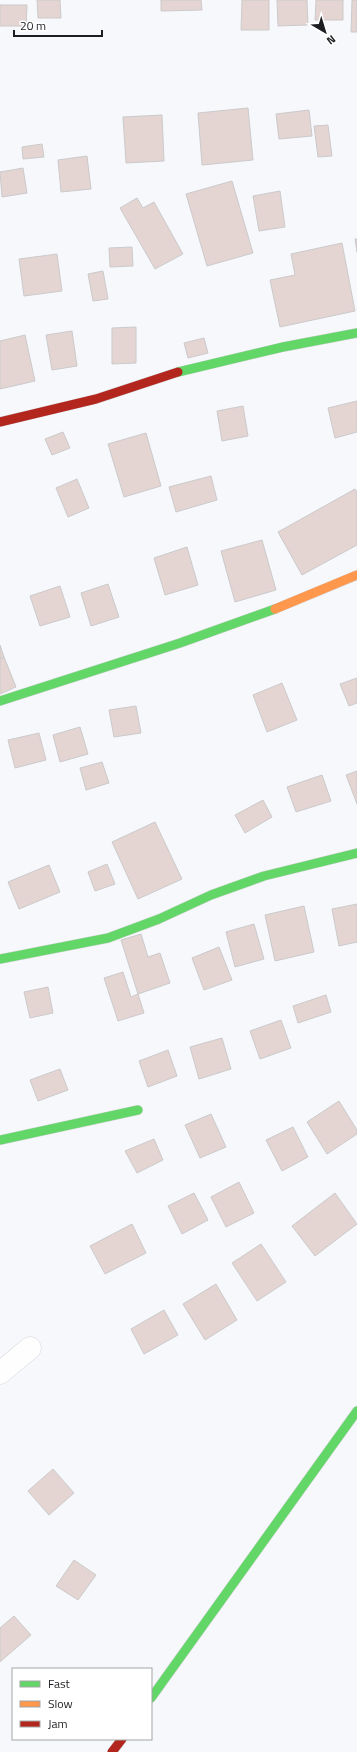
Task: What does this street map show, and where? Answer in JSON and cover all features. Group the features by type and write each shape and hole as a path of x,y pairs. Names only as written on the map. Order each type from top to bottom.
{"street":[{"path":"0,422 96,399 164,376 283,347 357,333"},
{"path":"0,701 233,626 357,575"},
{"path":"0,959 108,938 159,920 211,895 264,876 357,853"},
{"path":"0,1140 138,1110"},
{"path":"0,1373 30,1348"},
{"path":"152,1697 357,1411"},
{"path":"112,1752 121,1740"}],"building":[{"path":"37,0 60,0 61,18 38,18"},
{"path":"161,0 201,0 202,10 161,11"},
{"path":"242,0 269,0 269,30 241,30"},
{"path":"277,0 307,0 308,25 278,26"},
{"path":"316,0 343,0 343,20 315,20"},
{"path":"352,0 357,0 357,32 351,32"},
{"path":"0,5 27,5 26,26 0,26"},
{"path":"248,108 253,160 202,165 198,113"},
{"path":"309,110 312,136 279,139 276,114"},
{"path":"162,115 164,161 126,163 123,117"},
{"path":"328,125 332,156 318,157 314,126"},
{"path":"42,144 44,157 23,159 22,147"},
{"path":"87,156 91,189 61,192 58,160"},
{"path":"23,168 27,193 2,197 0,172"},
{"path":"232,181 253,253 207,266 186,194"},
{"path":"280,191 285,227 259,231 253,196"},
{"path":"137,198 143,208 154,202 183,254 155,269 120,208"},
{"path":"355,239 357,239 357,252"},
{"path":"342,243 355,311 280,327 270,280 295,275 291,254"},
{"path":"132,247 133,266 110,267 109,248"},
{"path":"57,254 62,291 24,296 19,259"},
{"path":"103,271 108,299 93,301 88,274"},
{"path":"136,327 136,363 112,364 112,328"},
{"path":"72,331 77,366 52,370 46,335"},
{"path":"25,335 35,381 0,389 0,341"},
{"path":"204,338 208,353 188,358 184,343"},
{"path":"357,401 357,432 335,438 328,408"},
{"path":"243,406 248,436 222,441 217,411"},
{"path":"63,432 70,448 52,455 45,439"},
{"path":"146,433 161,486 124,497 108,444"},
{"path":"211,476 217,500 176,512 169,487"},
{"path":"77,479 89,508 68,517 56,488"},
{"path":"355,489 357,492 357,545 302,575 278,532"},
{"path":"262,540 276,590 235,602 221,551"},
{"path":"187,547 198,585 165,595 154,558"},
{"path":"108,584 119,617 91,626 81,593"},
{"path":"60,586 70,617 40,626 30,596"},
{"path":"0,645 4,657 0,659"},
{"path":"4,657 16,687 0,694 0,659"},
{"path":"357,678 357,703 349,706 340,684"},
{"path":"282,683 297,720 267,732 253,695"},
{"path":"136,706 141,733 114,737 109,710"},
{"path":"80,727 88,754 60,762 53,735"},
{"path":"39,733 46,760 15,768 8,740"},
{"path":"102,762 109,783 86,790 80,768"},
{"path":"357,771 357,804 346,775"},
{"path":"322,775 331,801 296,812 287,787"},
{"path":"263,800 272,817 245,833 235,815"},
{"path":"155,822 182,879 138,899 112,842"},
{"path":"107,864 115,884 95,891 88,872"},
{"path":"49,865 60,892 19,909 8,882"},
{"path":"357,904 357,942 339,946 332,909"},
{"path":"304,906 314,952 275,961 265,915"},
{"path":"254,924 264,959 235,967 226,932"},
{"path":"141,934 148,957 160,953 170,983 138,994 121,940"},
{"path":"219,947 232,980 204,990 192,958"},
{"path":"123,972 131,997 138,994 144,1013 118,1021 104,978"},
{"path":"48,987 53,1013 30,1018 24,992"},
{"path":"326,995 331,1012 298,1023 293,1006"},
{"path":"281,1020 291,1048 260,1059 250,1031"},
{"path":"222,1038 231,1069 199,1079 190,1047"},
{"path":"168,1050 177,1076 148,1087 139,1061"},
{"path":"60,1069 68,1090 38,1101 30,1080"},
{"path":"339,1101 357,1130 357,1134 327,1154 307,1122"},
{"path":"211,1114 226,1147 200,1158 185,1125"},
{"path":"293,1127 308,1157 282,1171 266,1140"},
{"path":"154,1139 163,1160 137,1173 125,1151"},
{"path":"239,1182 254,1213 226,1227 211,1197"},
{"path":"194,1193 208,1220 182,1234 168,1206"},
{"path":"335,1193 357,1224 315,1256 292,1226"},
{"path":"132,1224 146,1253 105,1274 90,1246"},
{"path":"261,1244 286,1282 257,1301 232,1263"},
{"path":"216,1284 237,1320 205,1340 183,1304"},
{"path":"164,1310 178,1335 144,1354 131,1329"},
{"path":"53,1469 74,1493 49,1515 28,1491"},
{"path":"74,1560 96,1575 78,1600 56,1586"},
{"path":"14,1616 31,1635 0,1662 0,1628"}],"traffic: fast":[{"path":"178,372 283,347 357,333"},
{"path":"0,701 180,643 275,609"},
{"path":"0,959 108,938 159,919 211,895 264,876 357,853"},
{"path":"0,1140 138,1110"},
{"path":"152,1697 357,1411"}],"traffic: slow":[{"path":"275,609 357,575"}],"traffic: jam":[{"path":"0,422 96,399 178,372"},
{"path":"112,1752 121,1740"}]}
